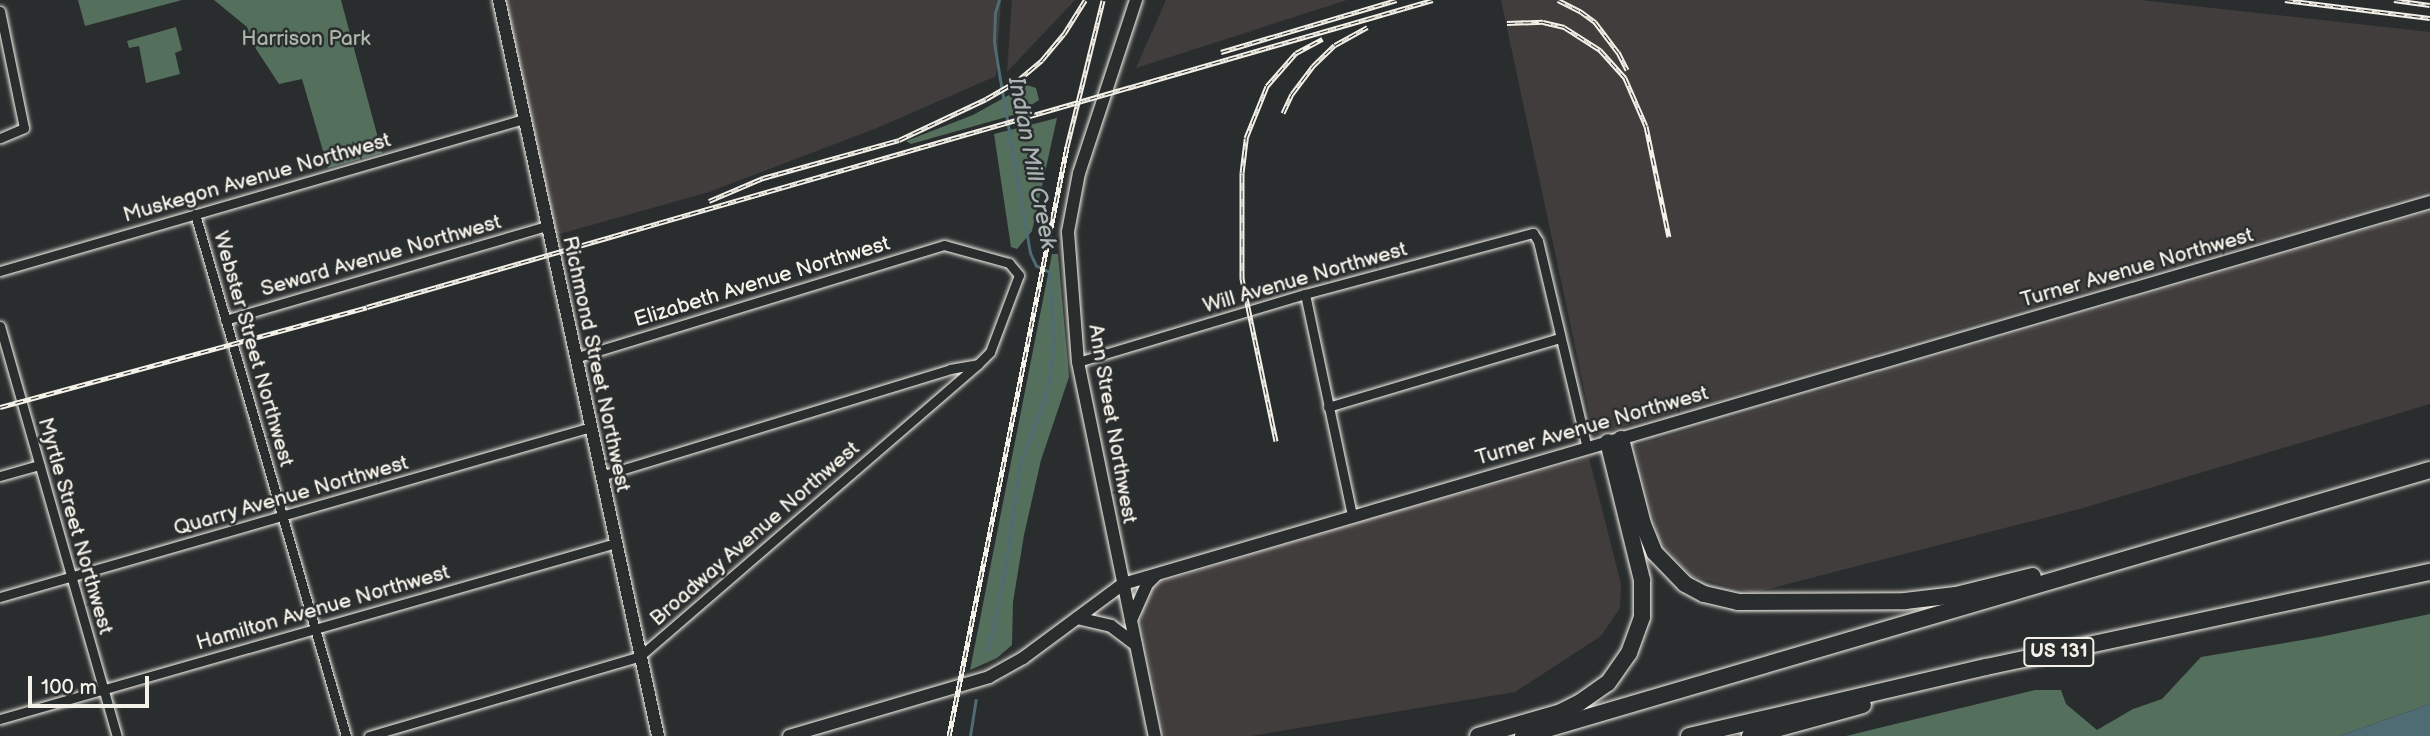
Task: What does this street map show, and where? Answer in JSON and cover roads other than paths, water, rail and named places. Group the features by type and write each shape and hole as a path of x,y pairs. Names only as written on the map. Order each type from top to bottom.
{"highway":[{"path":"1615,441 1655,553 1685,584 1704,594 1738,602 1931,599 2229,529"},
{"path":"1478,736 1561,712 1579,703 1608,683 1629,653 1642,617 1642,580 1615,441"},
{"path":"1523,736 2430,470"},
{"name":"US 131","path":"1689,736 1941,677 2430,572"},
{"path":"1751,736 1834,714 1941,677"}],"street":[{"name":"Richmond Street Northwest","path":"499,0 658,736"},
{"name":"Ann Street Northwest","path":"1136,0 1079,173 1069,217 1068,247 1078,362 1155,736"},
{"path":"0,11 3,41 24,128 0,138"},
{"name":"Muskegon Avenue Northwest","path":"0,271 524,118"},
{"name":"Turner Avenue Northwest","path":"789,736 989,677 1023,658 1123,584 2430,202"},
{"name":"Webster Street Northwest","path":"195,214 346,736"},
{"name":"Seward Avenue Northwest","path":"225,320 546,226"},
{"name":"Will Avenue Northwest","path":"1078,362 1306,294 1533,233 1538,241 1560,338"},
{"name":"Elizabeth Avenue Northwest","path":"575,358 936,246 959,246"},
{"name":"Broadway Avenue Northwest","path":"369,736 640,656 990,352 1019,275 1009,263 959,246"},
{"path":"1306,294 1352,515"},
{"name":"Myrtle Street Northwest","path":"0,326 117,736"},
{"path":"1328,407 1560,338 1587,448"},
{"path":"601,476 950,369 978,364"},
{"name":"Quarry Avenue Northwest","path":"0,597 591,427"},
{"path":"0,476 39,465"},
{"name":"Hamilton Avenue Northwest","path":"0,719 616,543"},
{"path":"1131,620 1147,584 1158,573"},
{"path":"1077,618 1111,626 1136,645"}],"water":[{"path":"2430,704 2430,736 2339,736"}],"waterway":[{"name":"Indian Mill Creek","path":"988,651 1004,576 1020,464 1048,389 1054,341 1049,272 1036,266 1030,253 1000,80 994,41 995,13 999,0"},
{"name":"Indian Mill Creek","path":"970,736 976,700"}],"railway":[{"path":"709,201 763,178 899,140 986,99 1016,82 1042,60 1064,34 1085,0"},
{"path":"949,736 1067,147 1103,0"},
{"path":"1221,52 1396,0"},
{"path":"0,407 367,307 1433,0"},
{"path":"1558,0 1595,22 1618,52 1627,70"},
{"path":"2285,0 2430,18"},
{"path":"2394,0 2430,5"},
{"path":"1507,23 1543,22 1564,27 1600,50 1625,78 1646,126 1669,237"},
{"path":"1283,113 1292,94 1313,66 1335,45 1367,27"},
{"path":"1276,441 1242,278 1242,173 1246,138 1267,86 1296,53 1322,39"}],"park label":[{"name":"Harrison Park","path":"306,39"}]}
